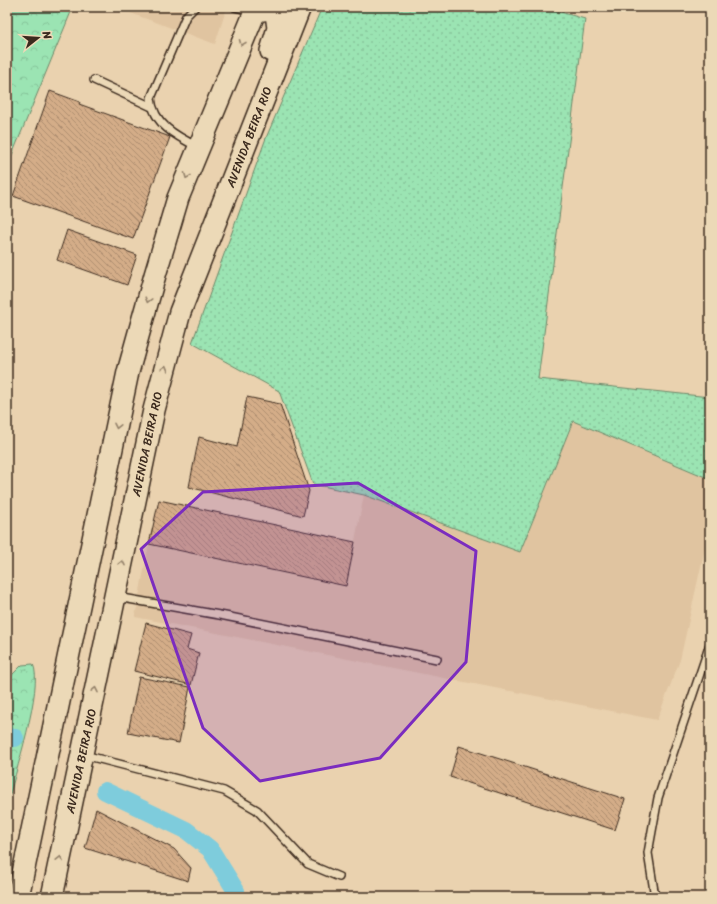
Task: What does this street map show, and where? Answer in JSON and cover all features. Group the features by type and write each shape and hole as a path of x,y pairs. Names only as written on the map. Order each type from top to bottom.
{"main road":[{"name":"AVENIDA BEIRA RIO","path":"52,897 154,410 180,312 300,7"},
{"path":"18,897 128,372 178,198 256,9 265,8 272,10 276,14 278,28 255,96 250,132"}],"lane":[{"path":"195,7 186,16 151,98 152,107 159,122 182,139 199,148"},
{"path":"235,7 256,9"},
{"path":"94,80 152,107"},
{"path":"115,597 225,616 438,660"},
{"path":"655,897 648,853 658,798 710,644"},
{"path":"82,755 224,791 257,810 308,864 339,877"}],"highlighted area":[{"path":"358,483 476,551 466,662 380,758 260,781 203,728 141,549 203,492"}],"shaded area":[{"path":"114,7 227,7 215,44"},
{"path":"573,421 710,479 710,526 680,660 657,720 135,617 149,544 346,586 364,495 520,552"}],"green space":[{"path":"7,7 73,7 7,167"},
{"path":"322,7 543,7 585,19 538,379 710,397 710,479 573,421 520,552 364,495 313,484 279,391 192,343 266,138"},
{"path":"33,664 35,691 27,732 7,805 7,680 22,665"}],"building":[{"path":"50,91 80,102 79,104 170,137 133,239 13,196"},
{"path":"67,230 137,255 127,285 57,260"},
{"path":"247,397 280,404 309,491 303,516 189,487 199,437 237,447"},
{"path":"159,500 355,542 346,586 149,544"},
{"path":"146,623 191,635 187,649 199,653 191,685 134,671"},
{"path":"139,677 190,687 179,743 128,733"},
{"path":"459,746 625,799 615,830 450,777"},
{"path":"96,809 174,849 191,868 188,881 85,848"}],"waterway":[{"path":"7,737 15,738"},
{"path":"105,791 186,830 210,849 236,891 236,897"},
{"path":"236,891 245,897"}]}
